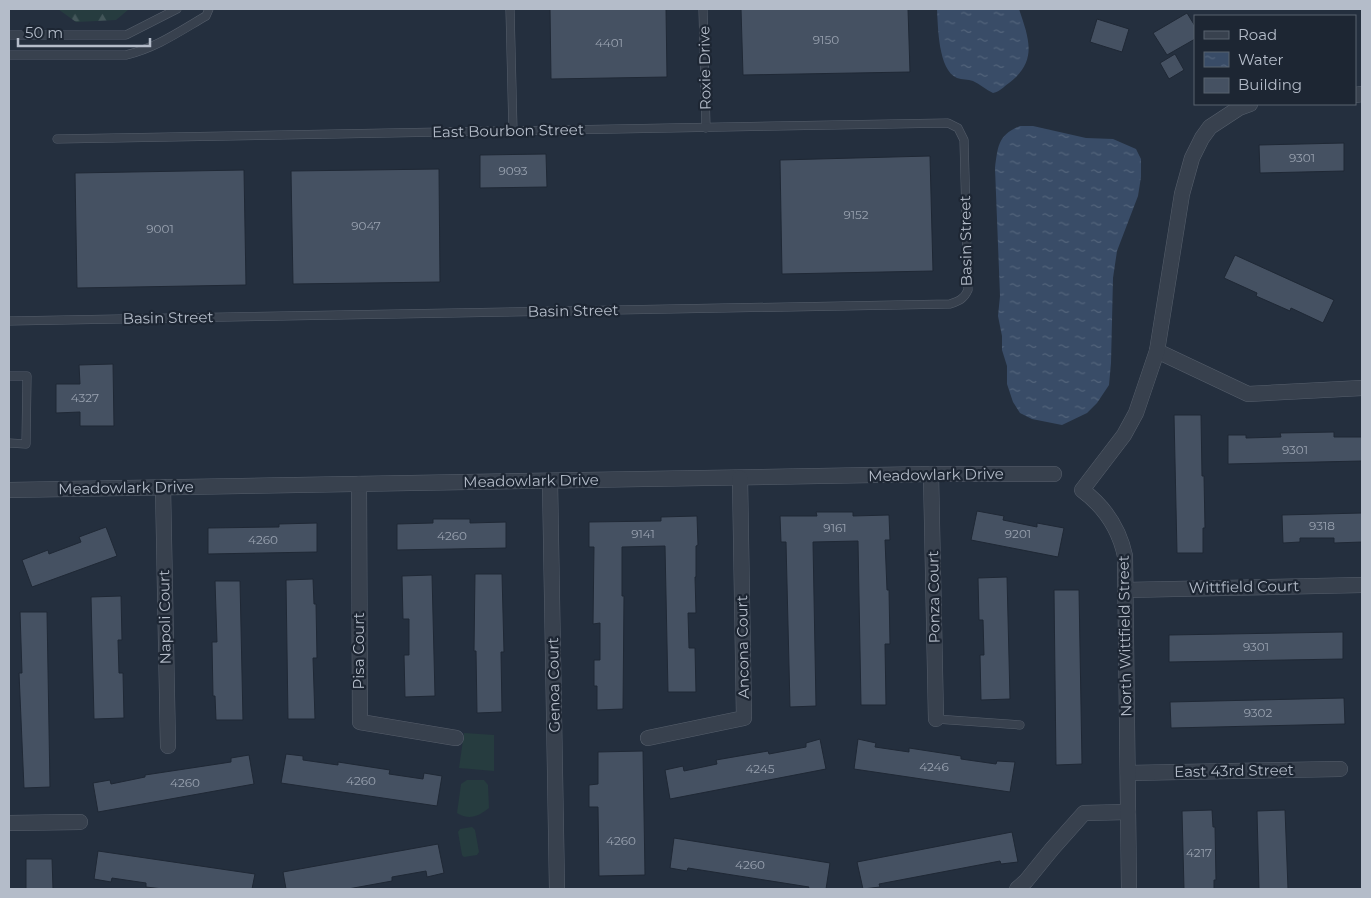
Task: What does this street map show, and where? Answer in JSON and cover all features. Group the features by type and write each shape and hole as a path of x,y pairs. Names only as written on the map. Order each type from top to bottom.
{"street":[{"name":"North Wittfield Street","path":"1129,889 1125,556 1118,533 1103,508 1082,490 1124,435 1136,413 1157,351 1185,179 1198,144 1210,127 1239,108 1247,105"},
{"path":"1157,351 1248,394 1362,388"},
{"name":"Meadowlark Drive","path":"9,490 931,474 1054,474"},
{"name":"Ponza Court","path":"931,474 936,719"},
{"name":"Ancona Court","path":"648,738 744,718 740,478"},
{"name":"Genoa Court","path":"550,481 557,889"},
{"name":"Pisa Court","path":"359,484 360,722 456,738"},
{"name":"Napoli Court","path":"163,487 168,746"},
{"name":"Wittfield Court","path":"1125,590 1362,584"},
{"name":"East 43rd Street","path":"1128,773 1340,769"},
{"path":"1017,889 1026,882 1052,849 1084,814 1128,812"},
{"path":"9,822 80,822"}],"lane":[{"path":"9,35 126,35 176,9"},
{"path":"9,55 126,55 155,46 206,16 209,9"},
{"path":"510,9 513,131"},
{"name":"Roxie Drive","path":"703,9 706,128"},
{"name":"East Bourbon Street","path":"57,140 948,123 958,128"},
{"name":"Basin Street","path":"9,321 956,303 966,295 969,286 964,140 958,128"},
{"path":"9,376 27,376 26,444 9,443"},
{"path":"936,719 1020,724"}],"green space":[{"path":"58,9 129,9 116,20 76,22"},
{"path":"464,733 494,735 494,771 459,768"},
{"path":"467,780 484,780 488,785 489,808 478,815 470,817 457,813 461,784"},
{"path":"472,827 475,830 479,852 477,855 464,857 458,832 460,829"}],"water":[{"path":"937,9 1019,9 1026,30 1029,49 1028,58 1018,75 1002,89 993,93 973,81 957,78 946,66 940,47"},
{"path":"1020,126 1033,126 1086,138 1113,139 1136,149 1141,159 1138,196 1117,251 1113,278 1109,385 1097,403 1087,413 1062,425 1032,419 1020,413 1013,402 1007,384 1007,366 1002,350 1002,336 998,316 1000,296 995,168 1000,142 1007,133"}],"building":[{"path":"550,9 666,9 667,77 551,79"},
{"path":"741,9 908,9 910,72 743,75"},
{"path":"1187,13 1194,24 1194,40 1167,55 1153,33"},
{"path":"1097,19 1129,29 1122,52 1090,42"},
{"path":"1175,54 1184,70 1169,79 1160,63"},
{"path":"1344,143 1344,171 1260,173 1259,145"},
{"path":"546,154 547,187 480,188 480,155"},
{"path":"930,156 933,271 782,274 780,160"},
{"path":"439,169 440,282 293,284 291,171"},
{"path":"244,170 246,285 77,288 75,173"},
{"path":"1235,255 1334,300 1323,323 1291,308 1290,311 1256,296 1257,293 1224,278"},
{"path":"113,364 114,426 80,426 80,412 56,413 56,384 80,384 79,365"},
{"path":"1174,415 1201,415 1205,528 1203,528 1203,553 1177,553"},
{"path":"1334,432 1334,437 1362,437 1362,461 1228,464 1228,435 1246,435 1246,438 1281,437 1280,433"},
{"path":"977,511 1004,516 1003,520 1037,527 1037,523 1064,528 1058,557 971,540"},
{"path":"816,512 853,512 853,516 889,515 890,540 885,540 887,590 889,590 890,644 885,644 886,705 861,705 858,541 813,542 816,706 790,707 786,542 781,542 780,516 817,516"},
{"path":"1362,513 1362,542 1334,543 1334,538 1300,538 1300,542 1283,543 1282,515"},
{"path":"697,516 696,613 688,613 689,648 695,648 696,692 668,692 665,546 622,547 622,596 624,596 623,709 597,710 597,686 594,686 594,660 600,660 600,623 593,624 594,547 589,547 589,522 661,521 661,517"},
{"path":"433,519 470,519 470,523 506,522 506,548 397,550 397,524 433,523"},
{"path":"317,523 317,552 208,554 208,528 279,527 279,524"},
{"path":"106,527 117,556 32,587 22,560 48,550 49,554 81,542 79,537"},
{"path":"475,574 502,574 504,652 501,652 502,712 477,713 476,651 474,651"},
{"path":"432,575 435,696 405,697 404,655 409,655 409,619 403,619 402,576"},
{"path":"1007,577 1010,699 981,700 980,655 984,655 983,620 979,620 978,578"},
{"path":"313,579 314,604 316,604 317,658 313,658 315,719 288,719 286,580"},
{"path":"215,581 240,581 243,720 216,720 215,696 213,696 212,642 217,642"},
{"path":"1054,590 1079,590 1082,764 1056,765"},
{"path":"121,596 122,640 118,640 119,673 123,673 124,718 94,719 91,597"},
{"path":"20,612 47,612 50,787 24,788 19,673 22,673"},
{"path":"1343,632 1343,659 1169,662 1169,635"},
{"path":"1344,698 1345,724 1171,728 1170,702"},
{"path":"820,739 826,769 670,799 665,770 683,766 684,771 717,764 716,760 768,751 769,754 806,747 806,743"},
{"path":"858,739 876,743 875,747 909,752 909,748 961,756 961,759 996,764 997,761 1015,762 1010,792 854,769"},
{"path":"643,751 645,875 599,876 598,807 589,807 589,785 598,784 598,752"},
{"path":"286,754 303,756 303,760 338,765 338,762 390,770 389,774 423,779 424,773 442,776 437,806 281,783"},
{"path":"249,755 254,784 98,812 93,783 110,780 111,784 145,777 145,775 231,762 231,758"},
{"path":"1212,810 1213,827 1215,827 1216,880 1214,880 1214,889 1184,889 1182,811"},
{"path":"1285,810 1288,889 1259,889 1257,811"},
{"path":"1012,832 1018,862 1001,864 1000,861 879,884 880,887 863,889 857,862"},
{"path":"674,838 830,863 826,889 808,889 809,887 688,868 687,871 670,868"},
{"path":"438,844 444,873 427,877 426,871 392,877 392,881 348,889 286,889 283,872"},
{"path":"98,851 255,874 252,889 163,889 146,887 146,883 112,878 111,882 94,879"},
{"path":"26,859 52,859 53,889 26,889"}]}
